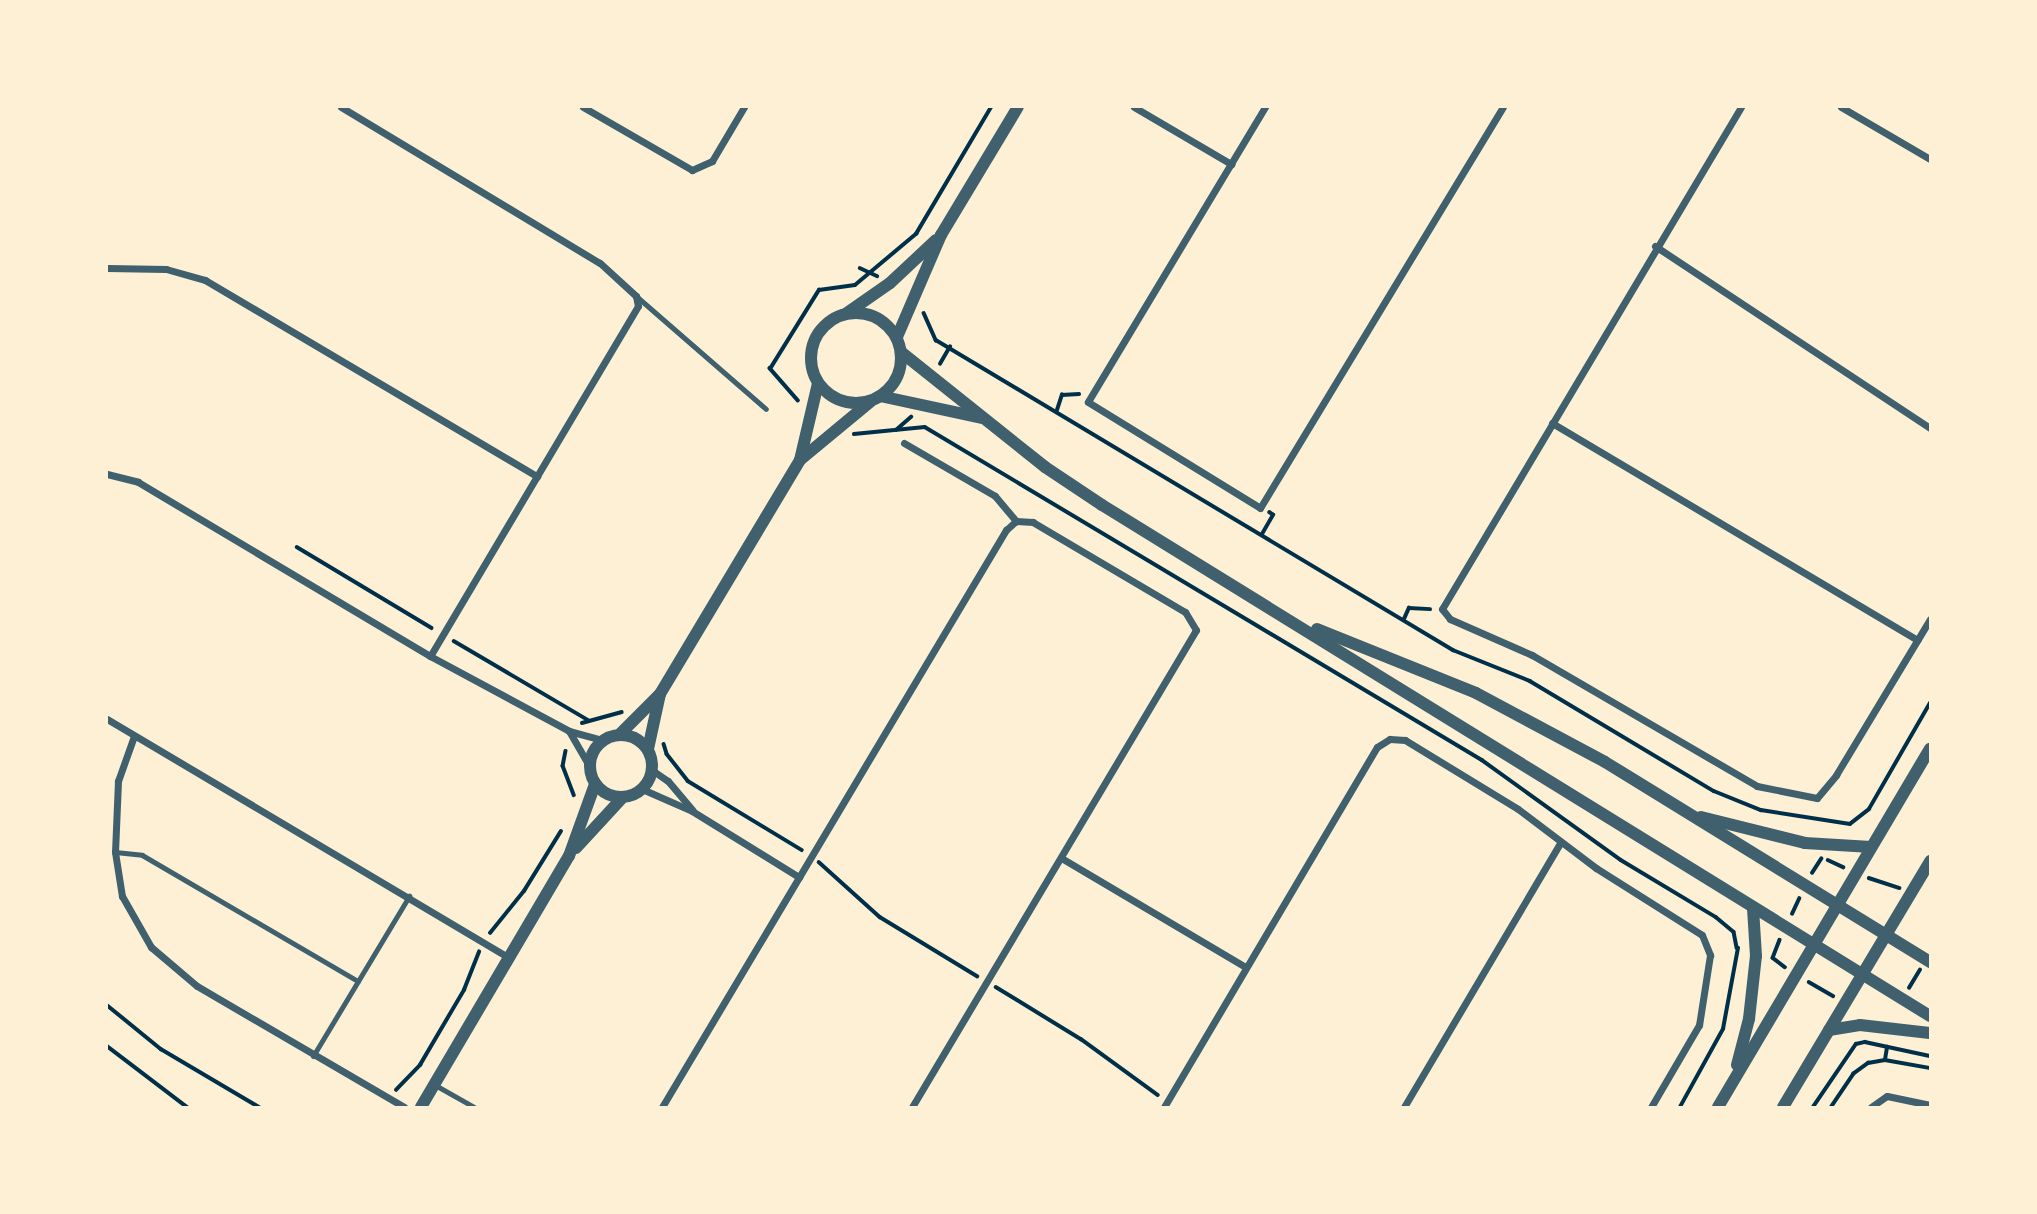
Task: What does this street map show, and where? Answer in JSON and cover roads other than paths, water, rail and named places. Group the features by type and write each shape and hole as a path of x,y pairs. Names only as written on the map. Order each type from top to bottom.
{"street":[{"path":"341,107 600,263 636,296 632,320 430,656"},
{"path":"583,107 692,170 712,161 744,107"},
{"path":"897,337 941,235 1018,107"},
{"path":"1134,107 1231,164"},
{"path":"1265,107 1088,402 1260,508 1503,107"},
{"path":"1741,107 1655,246 1442,609 1450,619 1532,655 1757,786 1817,798 1836,775 1930,619"},
{"path":"1841,107 1930,159"},
{"path":"619,735 660,694 800,460 818,383 811,356 814,342 832,320 890,284 941,235"},
{"path":"1655,246 1930,428"},
{"path":"107,268 166,269 205,281 537,476"},
{"path":"800,460 895,382 901,352 897,337 874,316 845,314"},
{"path":"901,352 1045,467 1102,505 1288,617 1861,976 1930,1016"},
{"path":"818,383 840,400 875,399 986,419"},
{"path":"1552,423 1917,640"},
{"path":"904,443 995,496 1016,521"},
{"path":"107,474 138,482 430,656 573,733 602,740 619,735 632,736 648,749"},
{"path":"662,1107 1006,530 1016,521 1033,522 1185,612 1196,630 1063,859 912,1107"},
{"path":"1288,617 1476,693 1605,762 1930,962"},
{"path":"569,856 623,797 642,789 652,770 648,749 660,694"},
{"path":"107,719 510,958"},
{"path":"573,733 595,784 612,796 623,797"},
{"path":"134,736 118,781 115,852 121,895 151,947 197,986 404,1107"},
{"path":"1166,1104 1244,966 1377,747 1390,739 1405,740 1518,809 1561,842 1702,934 1710,955 1699,1025 1651,1107"},
{"path":"589,765 602,740"},
{"path":"1718,1107 1930,749"},
{"path":"652,770 668,781 692,811"},
{"path":"421,1107 569,856 595,784"},
{"path":"642,789 692,811 799,877"},
{"path":"1687,814 1805,843 1871,847"},
{"path":"1404,1107 1561,842"},
{"path":"1063,859 1244,966"},
{"path":"1783,1107 1930,861"},
{"path":"1734,1079 1749,1019 1756,956 1753,908"},
{"path":"1829,1030 1860,1025 1930,1033"},
{"path":"1871,1107 1887,1096 1930,1105"}],"lane":[{"path":"636,296 766,409"},
{"path":"115,852 142,855 358,981"},
{"path":"313,1056 409,896"},
{"path":"435,1085 474,1107"}]}
